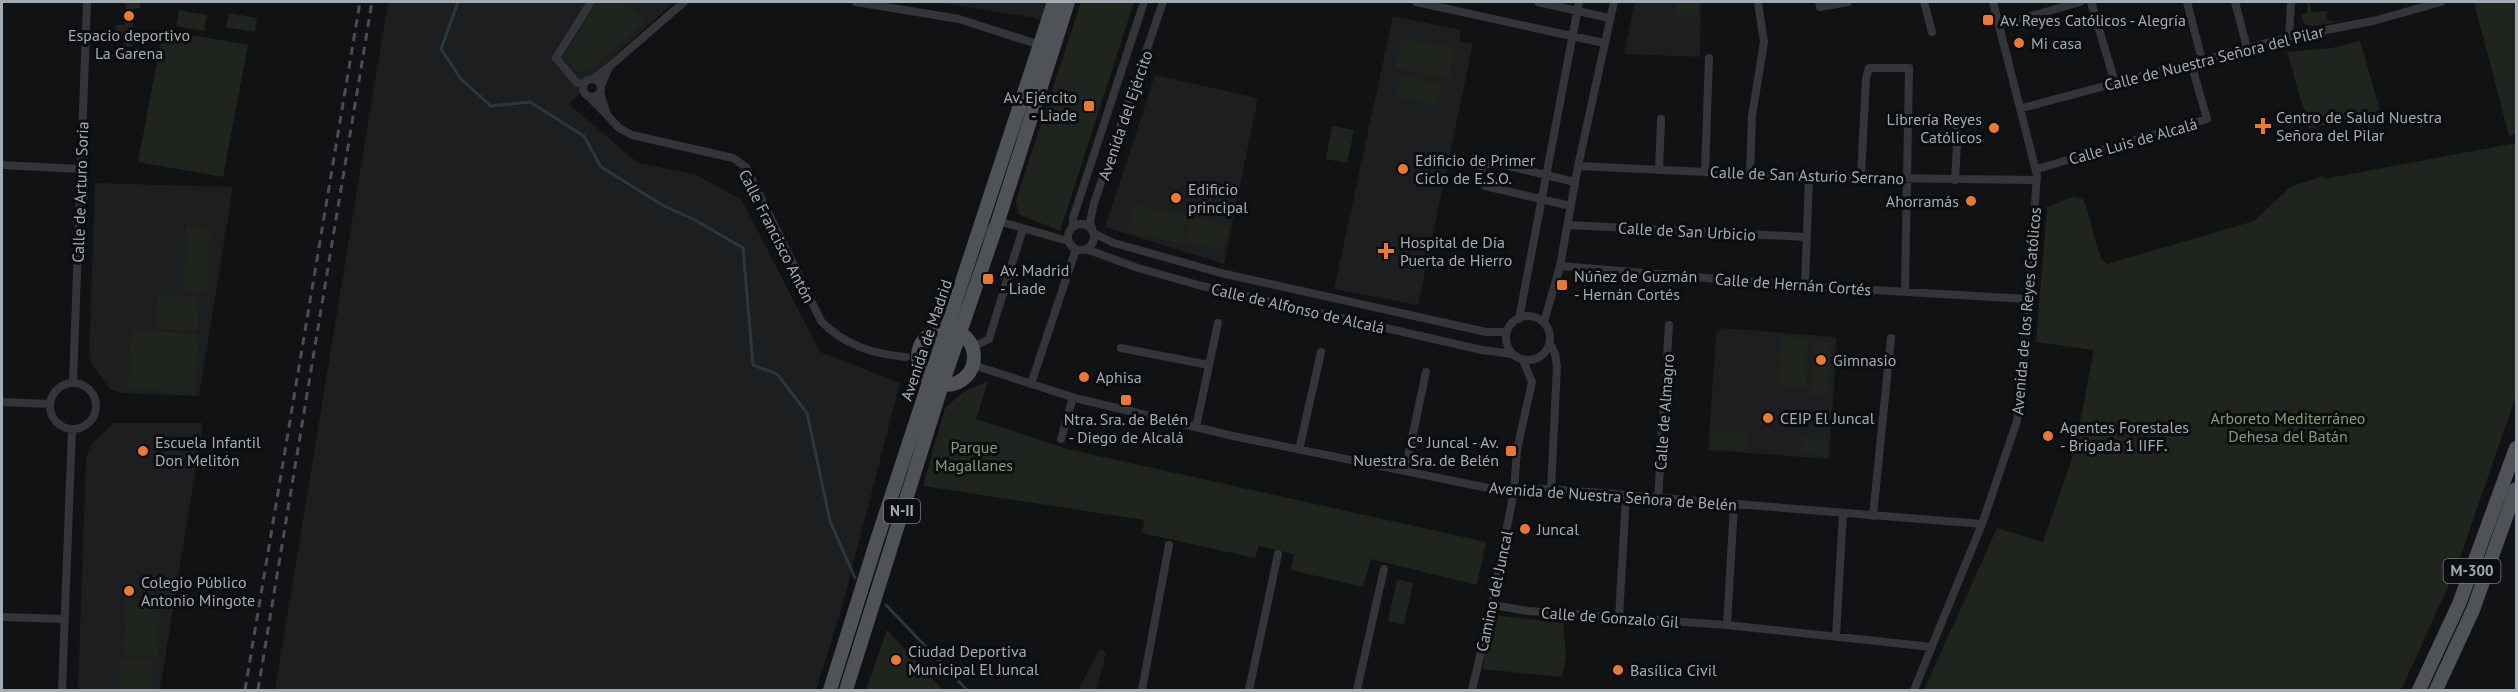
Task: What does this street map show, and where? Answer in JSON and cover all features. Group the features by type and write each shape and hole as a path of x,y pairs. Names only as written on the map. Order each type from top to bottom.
{"main road":[{"name":"Avenida de Madrid","path":"953,330 977,242 1054,2"},
{"name":"Avenida de Madrid","path":"830,690 953,330 998,220 1068,2"},
{"path":"953,330 973,347 973,365 964,379 950,385 935,383 919,369 918,350 928,334 953,330"},
{"name":"Avenida de Madrid","path":"846,690 935,383"},
{"name":"M-300","path":"2419,690 2459,604 2517,448"},
{"name":"M-300","path":"2436,690 2473,610 2517,489"}],"street":[{"name":"Calle de Arturo Soria","path":"73,382 87,2"},
{"name":"Calle Francisco Antón","path":"591,2 556,58 576,82 618,128 632,135 733,158 746,168 821,321 833,334 849,344 889,356 906,357"},
{"path":"609,68 601,89 593,97 584,90 585,81 609,68 684,2"},
{"path":"856,2 959,19 1040,45"},
{"name":"Avenida del Ejército","path":"1073,226 1073,218 1144,2"},
{"name":"Avenida del Ejército","path":"1093,231 1094,203 1163,2"},
{"path":"1416,2 1604,43"},
{"path":"1538,2 1578,6 1609,18"},
{"path":"1544,322 1560,266 1578,166 1614,2"},
{"path":"1750,174 1752,116 1764,42 1758,2"},
{"path":"1819,2 1820,7 1848,2"},
{"path":"1924,2 1932,32"},
{"name":"Avenida de los Reyes Católicos","path":"1914,690 1982,524 2017,421 2022,390 2037,169 1993,2"},
{"path":"2000,25 2080,2"},
{"path":"2091,2 2115,83"},
{"path":"2187,2 2202,60"},
{"path":"2235,2 2247,48"},
{"path":"2289,37 2291,2"},
{"name":"Calle de Nuestra Señora del Pilar","path":"2022,108 2289,37 2373,21 2441,2"},
{"path":"1550,343 1547,350 1537,359 1523,360 1512,354 1507,346 1507,332 1519,318 1578,6"},
{"path":"1705,172 1709,58"},
{"name":"Calle Luis de Alcalá","path":"2037,169 2207,119 2191,63"},
{"path":"1861,177 1866,78 1869,68 1909,68 1909,179 1905,291"},
{"path":"592,79 601,89 607,115"},
{"path":"1659,170 1661,119"},
{"path":"1955,180 1958,127"},
{"path":"1571,206 1485,186 1479,176 1483,165 1496,163 1575,182"},
{"path":"2,165 80,169"},
{"name":"Calle de San Asturio Serrano","path":"1578,166 1809,177 2037,180"},
{"path":"1805,285 1809,177"},
{"path":"977,242 998,220 1068,241 1076,249 1086,249 1093,243 1093,231 1083,223 1073,226 1068,232 1068,241"},
{"name":"Calle de San Urbicio","path":"1568,225 1806,237"},
{"path":"973,347 989,339 1023,228"},
{"name":"Calle de Alfonso de Alcalá","path":"1093,231 1114,243 1221,273 1486,332 1507,332"},
{"path":"1031,384 1076,249"},
{"name":"Calle de Alfonso de Alcalá","path":"1086,249 1138,268 1202,286 1482,350 1512,354"},
{"name":"Calle de Hernán Cortés","path":"1560,266 2027,299"},
{"path":"1519,318 1530,316 1544,322 1548,328 1550,343 1555,354 1557,366 1551,489"},
{"path":"1196,427 1218,323"},
{"name":"Calle de Almagro","path":"1658,499 1669,325"},
{"path":"1873,516 1891,338"},
{"path":"1121,348 1209,365"},
{"path":"1299,450 1321,352"},
{"name":"Camino del Juncal","path":"1472,690 1492,605 1514,491 1517,450 1532,382 1523,360"},
{"name":"Avenida de Nuestra Señora de Belén","path":"973,365 1073,398 1299,450 1498,490 1551,489 1982,524"},
{"path":"1405,471 1426,372"},
{"path":"73,382 87,387 95,399 96,406 95,413 86,425 72,429 65,428 53,418 50,404 55,391 73,382"},
{"path":"1061,440 1073,398"},
{"path":"2,402 50,404"},
{"path":"62,690 72,429"},
{"path":"1618,617 1626,496"},
{"path":"1727,625 1734,505"},
{"path":"1843,513 1836,636 1932,647"},
{"path":"1142,690 1169,545"},
{"path":"1250,690 1278,554"},
{"path":"1357,690 1384,569"},
{"name":"Calle de Gonzalo Gil","path":"1492,605 1528,611 1727,625 1836,636"},
{"path":"2,616 64,619"}],"shaded area":[{"path":"388,2 675,2 618,52 569,104 638,163 695,174 742,200 820,352 900,383 842,607 816,690 275,690"},
{"path":"936,2 1054,2 1048,20"},
{"path":"1635,2 1701,2 1700,57 1624,54"},
{"path":"1393,16 1461,30 1459,41 1473,44 1418,305 1334,289"},
{"path":"1155,75 1258,98 1224,264 1105,227"},
{"path":"95,183 233,187 199,396 123,393 110,389 91,363 89,354"},
{"path":"1723,328 1835,337 1837,340 1829,459 1708,450 1716,333"},
{"name":"Colegio Público Antonio Mingote","path":"114,423 203,423 160,690 78,690 86,458 91,444"},
{"path":"1100,649 1106,652 1097,690 1078,690"}],"green space":[{"name":"Espacio deportivo La Garena","path":"117,2 140,2 140,8 134,8 132,47 123,46 123,38 115,38 116,25 125,25 126,4"},
{"path":"598,2 622,2 646,21 591,69 582,73 572,67 566,54"},
{"path":"1081,2 1134,2 1060,231 1018,214 1016,200"},
{"path":"1676,2 1699,2 1698,17 1675,17"},
{"path":"2307,2 2310,2 2311,12 2326,11 2327,21 2342,21 2312,26 2304,24 2301,14 2307,13"},
{"path":"2474,2 2516,2 2516,134 2509,136"},
{"path":"179,10 207,15 204,31 176,26"},
{"path":"229,13 257,18 255,32 226,27"},
{"path":"163,30 248,45 223,177 138,162"},
{"path":"1402,38 1455,48 1449,79 1396,68"},
{"path":"2360,41 2380,110 2309,129 2287,52 2332,48"},
{"path":"1401,76 1441,84 1436,105 1397,97"},
{"path":"1332,126 1354,130 1347,163 1326,159"},
{"name":"Arboreto Mediterráneo Dehesa del Batán","path":"2516,143 2516,396 2456,569 2401,690 1924,690 1997,528 2043,542 2074,453 2094,350 2036,342 2047,207 2075,196 2084,200 2101,259 2107,264 2254,221 2290,187 2323,176 2324,179"},
{"path":"1133,205 1187,216 1182,244 1127,232"},
{"path":"1190,218 1229,226 1224,250 1186,243"},
{"path":"186,227 210,228 207,293 184,292"},
{"path":"158,295 198,297 197,330 157,329"},
{"path":"132,330 198,334 195,393 128,389"},
{"path":"1782,336 1808,338 1805,387 1778,385"},
{"name":"Gimnasio","path":"1814,342 1831,343 1827,395 1811,394"},
{"name":"Parque Magallanes","path":"988,381 976,419 1067,449 1486,542 1477,585 1371,559 1363,587 1291,570 1294,554 1259,546 1255,558 1142,533 1144,520 923,486 945,408 963,392"},
{"path":"1712,431 1747,433 1746,451 1710,449"},
{"path":"1802,438 1828,440 1827,456 1801,454"},
{"path":"1397,579 1413,583 1404,625 1388,621"},
{"path":"126,598 160,599 158,656 124,656"},
{"path":"1494,615 1563,623 1566,656 1562,677 1482,669"},
{"name":"Ciudad Deportiva Municipal El Juncal","path":"887,630 943,690 866,690"},
{"path":"120,659 153,659 151,690 119,690"}],"waterway":[{"path":"458,2 441,49 461,79 491,106 530,102 584,136 601,167 664,206 695,220 743,248 753,365 777,374 807,413 830,521 855,578"},
{"path":"886,605 967,690"}],"railway":[{"path":"245,690 360,2"},
{"path":"258,690 372,2"}],"place":[{"name":"Espacio deportivo La Garena","path":"129,16"},
{"name":"Av. Reyes Católicos - Alegría","path":"1988,20"},
{"name":"Mi casa","path":"2019,43"},
{"name":"Av. Ejército - Liade","path":"1089,106"},
{"name":"Centro de Salud Nuestra Señora del Pilar","path":"2263,126"},
{"name":"Librería Reyes Católicos","path":"1994,128"},
{"name":"Edificio de Primer Ciclo de E.S.O.","path":"1403,169"},
{"name":"Edificio principal","path":"1176,198"},
{"name":"Ahorramás","path":"1971,201"},
{"name":"Hospital de Día Puerta de Hierro","path":"1386,251"},
{"name":"Av. Madrid - Liade","path":"988,279"},
{"name":"Núñez de Guzmán - Hernán Cortés","path":"1562,285"},
{"name":"Gimnasio","path":"1821,360"},
{"name":"Aphisa","path":"1084,377"},
{"name":"Ntra. Sra. de Belén - Diego de Alcalá","path":"1126,400"},
{"name":"CEIP El Juncal","path":"1768,418"},
{"name":"Agentes Forestales - Brigada 1 IIFF.","path":"2048,436"},
{"name":"Escuela Infantil Don Melitón","path":"143,451"},
{"name":"Cº Juncal - Av. Nuestra Sra. de Belén","path":"1511,451"},
{"name":"Juncal","path":"1525,529"},
{"name":"Colegio Público Antonio Mingote","path":"129,591"},
{"name":"Ciudad Deportiva Municipal El Juncal","path":"896,660"},
{"name":"Basílica Civil","path":"1618,670"}]}
